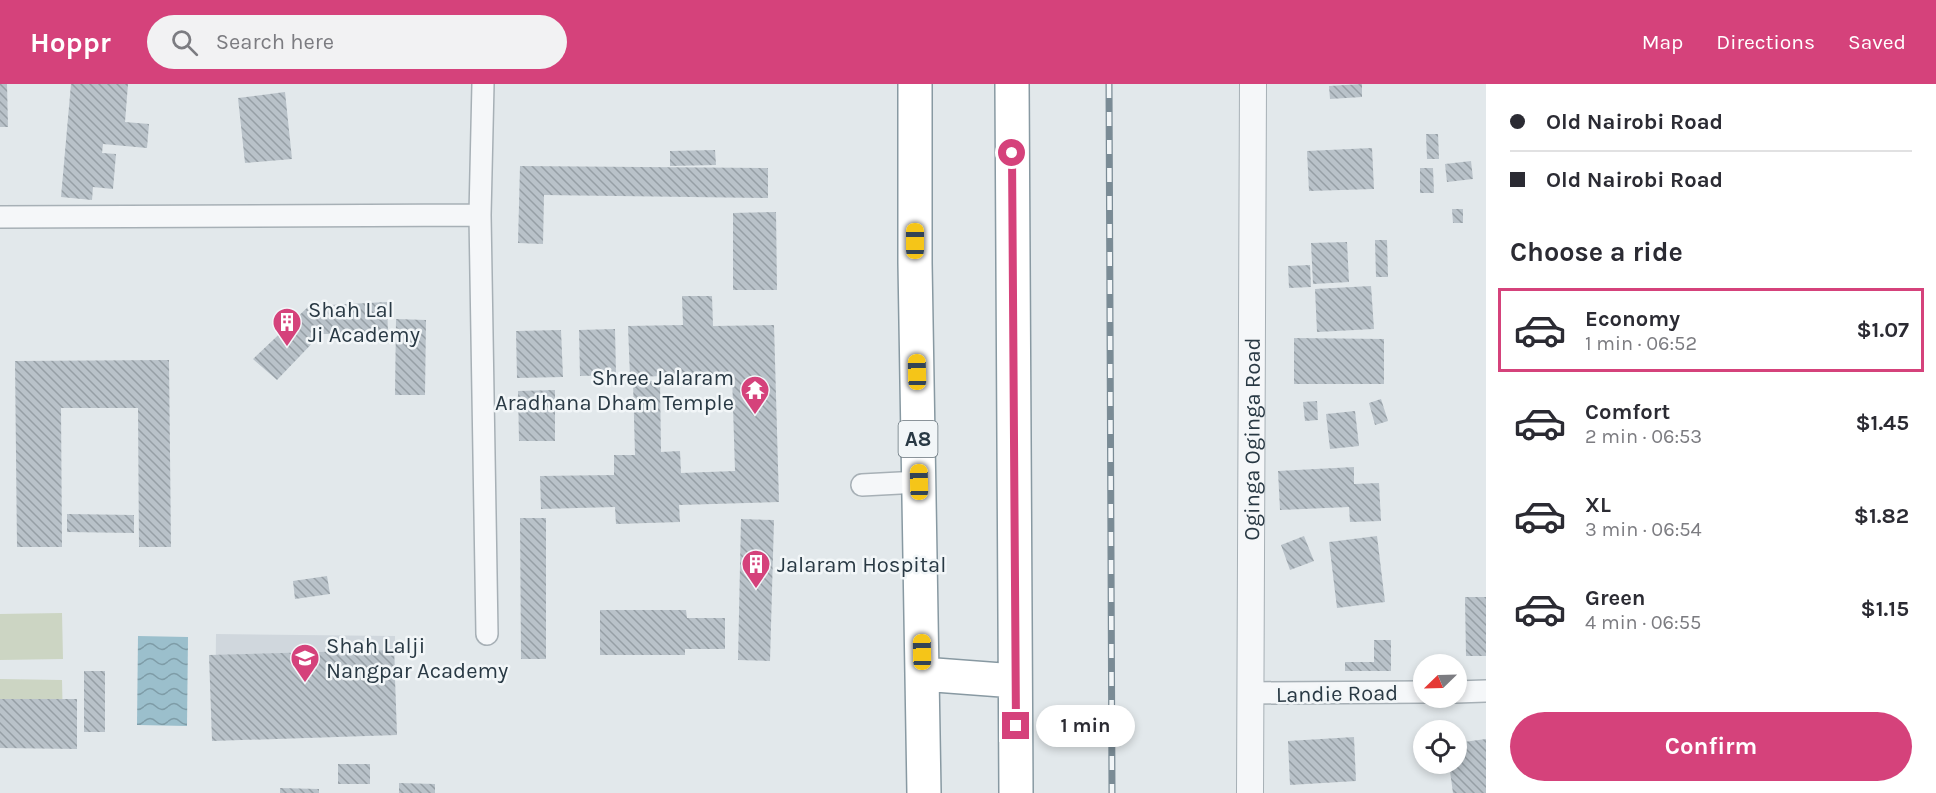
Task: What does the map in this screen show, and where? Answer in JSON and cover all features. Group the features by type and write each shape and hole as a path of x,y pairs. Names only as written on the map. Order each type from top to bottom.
{"highway":[{"name":"A8","path":"915,84 915,263 924,793"},
{"path":"1012,84 1016,793"},
{"path":"922,674 1015,681"}],"street":[{"path":"483,84 480,215 487,634"},
{"name":"Oginga Oginga Road","path":"1250,793 1253,84"},
{"path":"0,217 480,215"},
{"path":"862,485 919,482"},
{"path":"1467,692 1486,691"},
{"name":"Landie Road","path":"1250,693 1413,692"}],"shaded area":[{"name":"Shah Lalji Nangpar Academy","path":"216,634 395,636 394,732 215,730"}],"green space":[{"path":"62,613 63,659 0,660 0,614"},
{"path":"0,679 62,680 63,727 0,727"}],"water":[{"path":"138,636 188,637 187,726 137,725"}],"building":[{"path":"0,84 7,84 8,127 0,127"},
{"path":"71,84 128,84 125,122 149,124 147,148 103,144 102,153 116,154 113,189 93,187 92,200 61,197"},
{"path":"1362,84 1362,97 1330,99 1329,86"},
{"path":"285,92 292,159 245,163 238,98"},
{"path":"1426,134 1438,134 1439,159 1427,159"},
{"path":"1372,148 1374,189 1309,191 1307,151"},
{"path":"715,150 716,165 670,166 670,151"},
{"path":"1471,161 1473,179 1447,182 1445,164"},
{"path":"520,166 768,168 768,198 544,195 543,244 518,243"},
{"path":"1420,168 1433,168 1434,193 1420,193"},
{"path":"1452,209 1463,209 1463,223 1453,223"},
{"path":"776,212 777,290 733,290 733,213"},
{"path":"1375,240 1387,240 1388,277 1376,277"},
{"path":"1347,242 1349,282 1313,284 1311,243"},
{"path":"1310,265 1311,287 1289,288 1288,266"},
{"path":"1371,286 1374,329 1317,332 1315,289"},
{"name":"Shree Jalaram Aradhana Dham Temple","path":"682,296 712,296 713,326 774,325 779,502 679,505 680,522 616,524 615,507 541,509 540,476 614,475 614,455 635,455 633,381 660,381 661,452 680,451 681,473 735,471 732,374 630,377 628,326 683,325"},
{"name":"Shah Lal Ji Academy","path":"387,302 388,334 321,334 277,380 253,359 309,306"},
{"path":"396,319 426,320 425,395 395,395"},
{"path":"615,329 616,375 580,376 579,330"},
{"path":"561,330 563,377 517,378 516,331"},
{"path":"1294,338 1384,339 1384,384 1294,384"},
{"path":"169,360 171,547 139,547 138,408 61,408 62,547 17,547 15,361"},
{"path":"555,390 555,441 519,441 518,391"},
{"path":"1381,399 1388,421 1375,425 1369,403"},
{"path":"1317,401 1318,420 1305,421 1303,402"},
{"path":"1355,411 1359,446 1330,449 1326,414"},
{"path":"1354,467 1354,484 1379,483 1381,521 1350,522 1349,507 1280,510 1278,471"},
{"path":"67,514 134,515 134,533 67,532"},
{"path":"520,518 546,518 546,659 521,659"},
{"name":"Jalaram Hospital","path":"741,519 774,520 770,661 738,660"},
{"path":"1304,536 1314,561 1290,570 1281,545"},
{"path":"1377,536 1385,602 1337,608 1329,542"},
{"path":"327,576 330,594 295,599 293,581"},
{"path":"1465,597 1486,597 1486,656 1467,656"},
{"path":"600,610 686,610 687,618 725,618 725,649 685,649 685,655 600,655"},
{"path":"1374,640 1391,640 1391,671 1345,671 1345,662 1374,662"},
{"name":"Shah Lalji Nangpar Academy","path":"394,650 397,735 212,741 209,655"},
{"path":"84,671 105,671 105,732 84,732"},
{"path":"0,699 77,699 77,749 0,748"},
{"path":"1354,737 1356,781 1290,785 1288,741"},
{"path":"1486,739 1486,793 1453,793 1450,774 1467,774 1467,742"},
{"path":"338,764 370,764 370,784 338,784"},
{"path":"399,783 435,784 435,793 399,793"},
{"path":"280,788 319,789 319,793 280,793"}],"railway":[{"path":"1109,84 1112,793"}],"place":[{"name":"Shah Lal Ji Academy","path":"287,348"},
{"name":"Shree Jalaram Aradhana Dham Temple","path":"755,416"},
{"name":"Jalaram Hospital","path":"756,590"},
{"name":"Shah Lalji Nangpar Academy","path":"305,684"}],"route":[{"path":"1012,153 1016,726"}]}
